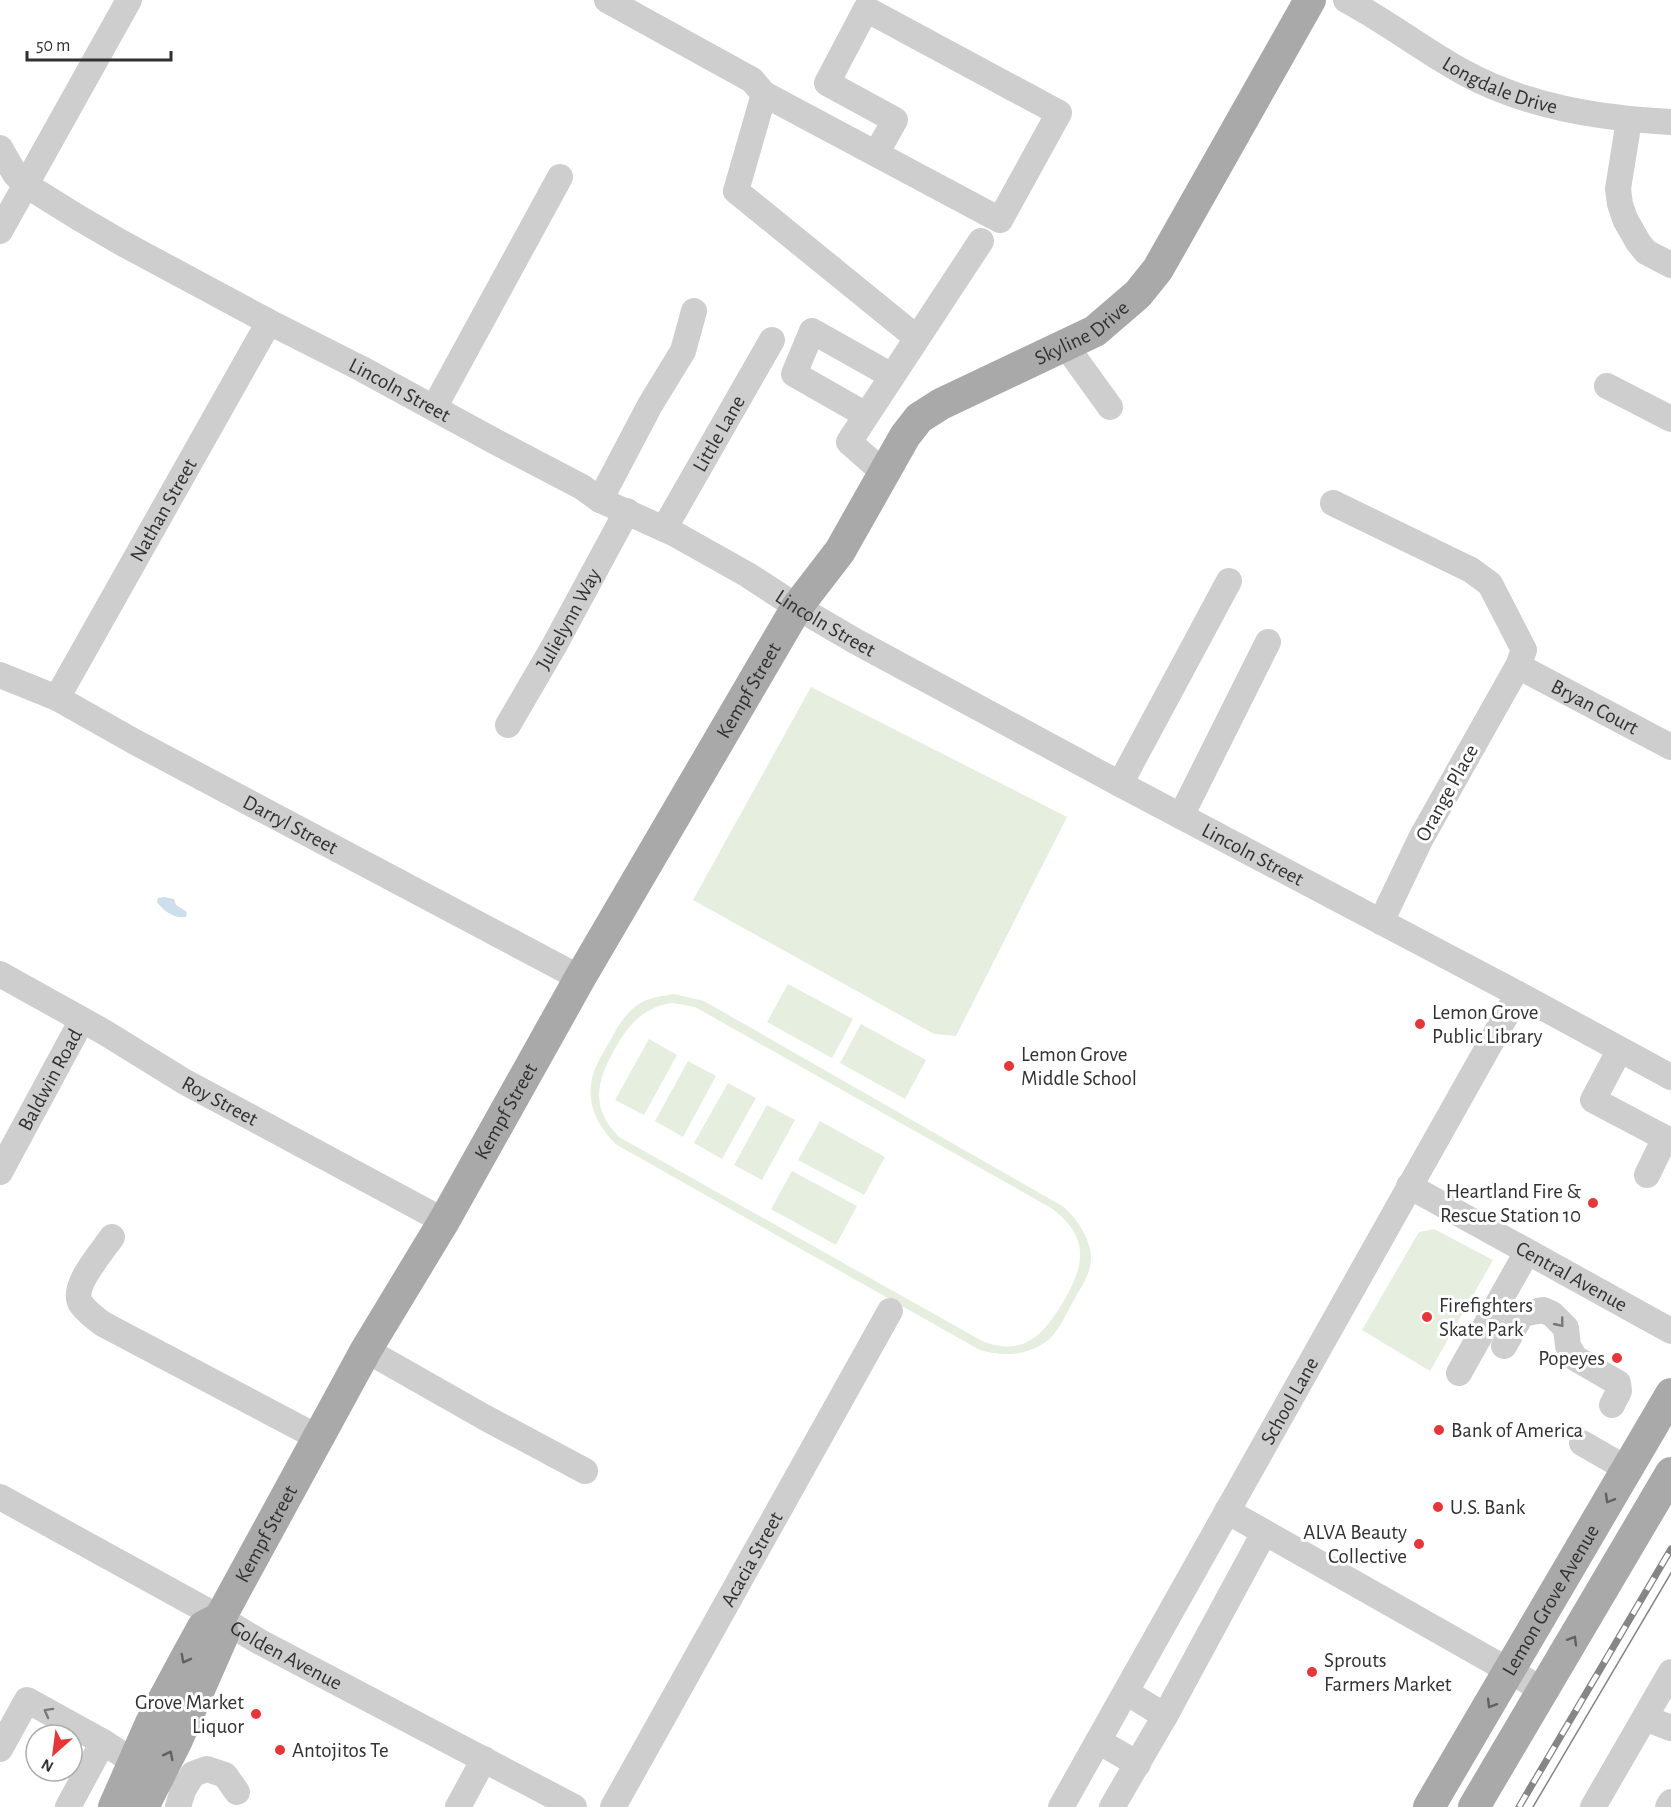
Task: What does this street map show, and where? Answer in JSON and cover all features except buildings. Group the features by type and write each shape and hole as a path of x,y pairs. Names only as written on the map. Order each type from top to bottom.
{"main road":[{"name":"Skyline Drive","path":"797,607 840,551 905,436 920,418 941,404 1095,331 1138,294 1158,269 1310,0"},
{"name":"Kempf Street","path":"114,1807 155,1716 203,1627 220,1618 366,1350 444,1221 580,978 797,607"},
{"name":"Lemon Grove Avenue","path":"1429,1807 1671,1394"},
{"name":"Lemon Grove Avenue","path":"1474,1807 1671,1473"},
{"name":"Kempf Street","path":"143,1807 176,1742 223,1635 220,1618"}],"street":[{"path":"0,231 129,0"},
{"path":"607,0 876,154 1000,220 1059,113 866,9 827,83 895,120 876,154"},
{"name":"Longdale Drive","path":"1346,0 1464,72 1491,85 1575,112 1629,120 1671,122"},
{"path":"758,87 736,190 917,338"},
{"path":"1629,120 1618,189 1620,204 1625,219 1646,252 1671,265"},
{"name":"Lincoln Street","path":"0,148 15,174 27,185 122,243 582,487 600,500 664,529 748,575 855,641 1671,1077"},
{"path":"434,408 560,177"},
{"path":"884,473 849,442 981,241"},
{"path":"600,500 650,405 683,351 694,311"},
{"name":"Nathan Street","path":"57,698 269,322"},
{"path":"866,415 794,374 812,331 892,376"},
{"name":"Little Lane","path":"664,529 772,340"},
{"path":"1066,346 1110,407"},
{"path":"1607,386 1671,419"},
{"path":"1333,503 1471,570 1490,584 1524,650 1518,666"},
{"name":"Julielynn Way","path":"508,725 554,646 627,511"},
{"path":"1120,784 1229,581"},
{"path":"1181,816 1268,642"},
{"name":"Bryan Court","path":"1518,666 1671,747"},
{"name":"Orange Place","path":"1381,922 1421,838 1518,666"},
{"name":"Darryl Street","path":"0,675 57,698 135,742 580,978"},
{"name":"Roy Street","path":"0,974 185,1082 444,1221"},
{"name":"School Lane","path":"1061,1807 1518,994"},
{"name":"Baldwin Road","path":"0,1172 82,1020"},
{"path":"1619,1051 1593,1100 1665,1138 1647,1175"},
{"name":"Central Avenue","path":"1409,1186 1671,1331"},
{"path":"112,1237 82,1281 78,1293 81,1303 88,1311 103,1324 317,1437"},
{"path":"1459,1373 1527,1252"},
{"path":"1504,1346 1522,1314 1543,1310 1552,1314 1566,1328 1568,1346 1575,1359 1618,1383 1619,1392 1612,1405"},
{"name":"Acacia Street","path":"613,1807 890,1311"},
{"path":"366,1350 585,1471"},
{"path":"1582,1443 1627,1469"},
{"name":"Golden Avenue","path":"0,1497 260,1642 574,1807"},
{"path":"1227,1512 1543,1690"},
{"path":"1112,1807 1165,1716 1264,1533"},
{"path":"1593,1807 1671,1672"},
{"path":"1126,1692 1165,1716"},
{"path":"0,1749 27,1700 134,1762"},
{"path":"1644,1718 1671,1728"},
{"path":"1098,1741 1138,1764"},
{"path":"68,1807 103,1742"},
{"path":"458,1807 484,1759"},
{"path":"178,1807 183,1790 192,1774 207,1769 225,1775 237,1791"},
{"path":"1668,1807 1671,1802"}],"shaded area":[{"path":"811,687 1067,817 956,1036 934,1034 693,900"},
{"path":"788,984 853,1019 832,1058 767,1022"},
{"path":"674,994 704,1001 1064,1207 1085,1235 1090,1248 1091,1261 1084,1282 1060,1326 1050,1338 1041,1345 1021,1353 999,1354 978,1349 617,1145 595,1115 591,1088 595,1069 619,1024 631,1010 646,1000","holes":["673,1003 695,1007 1051,1208 1064,1219 1078,1241 1079,1264 1070,1290 1055,1315 1040,1333 1031,1340 1010,1346 998,1346 984,1342 619,1137 609,1126 603,1114 599,1093 604,1071 616,1047 626,1031 646,1012"]},
{"path":"861,1024 926,1060 905,1099 840,1063"},
{"path":"649,1039 677,1055 644,1115 615,1100"},
{"path":"688,1061 716,1076 683,1137 655,1121"},
{"path":"728,1083 756,1098 722,1159 694,1143"},
{"path":"767,1105 795,1120 762,1180 734,1165"},
{"path":"820,1121 885,1157 864,1195 798,1160"},
{"path":"792,1171 857,1206 836,1245 771,1209"},
{"path":"1434,1229 1493,1260 1430,1371 1362,1330 1419,1232"}],"water":[{"path":"158,898 174,899 176,905 187,912 186,917 173,916 163,908 157,902"}],"tram line":[{"path":"1533,1807 1671,1573"}],"railway":[{"path":"1519,1807 1671,1549"}],"place":[{"name":"Lemon Grove Public Library","path":"1420,1024"},
{"name":"Lemon Grove Middle School","path":"1009,1066"},
{"name":"Heartland Fire & Rescue Station 10","path":"1593,1203"},
{"name":"Firefighters Skate Park","path":"1427,1317"},
{"name":"Popeyes","path":"1617,1358"},
{"name":"Bank of America","path":"1439,1430"},
{"name":"U.S. Bank","path":"1438,1507"},
{"name":"ALVA Beauty Collective","path":"1419,1544"},
{"name":"Sprouts Farmers Market","path":"1312,1672"},
{"name":"Grove Market Liquor","path":"256,1714"},
{"name":"Antojitos Te","path":"280,1750"}]}
